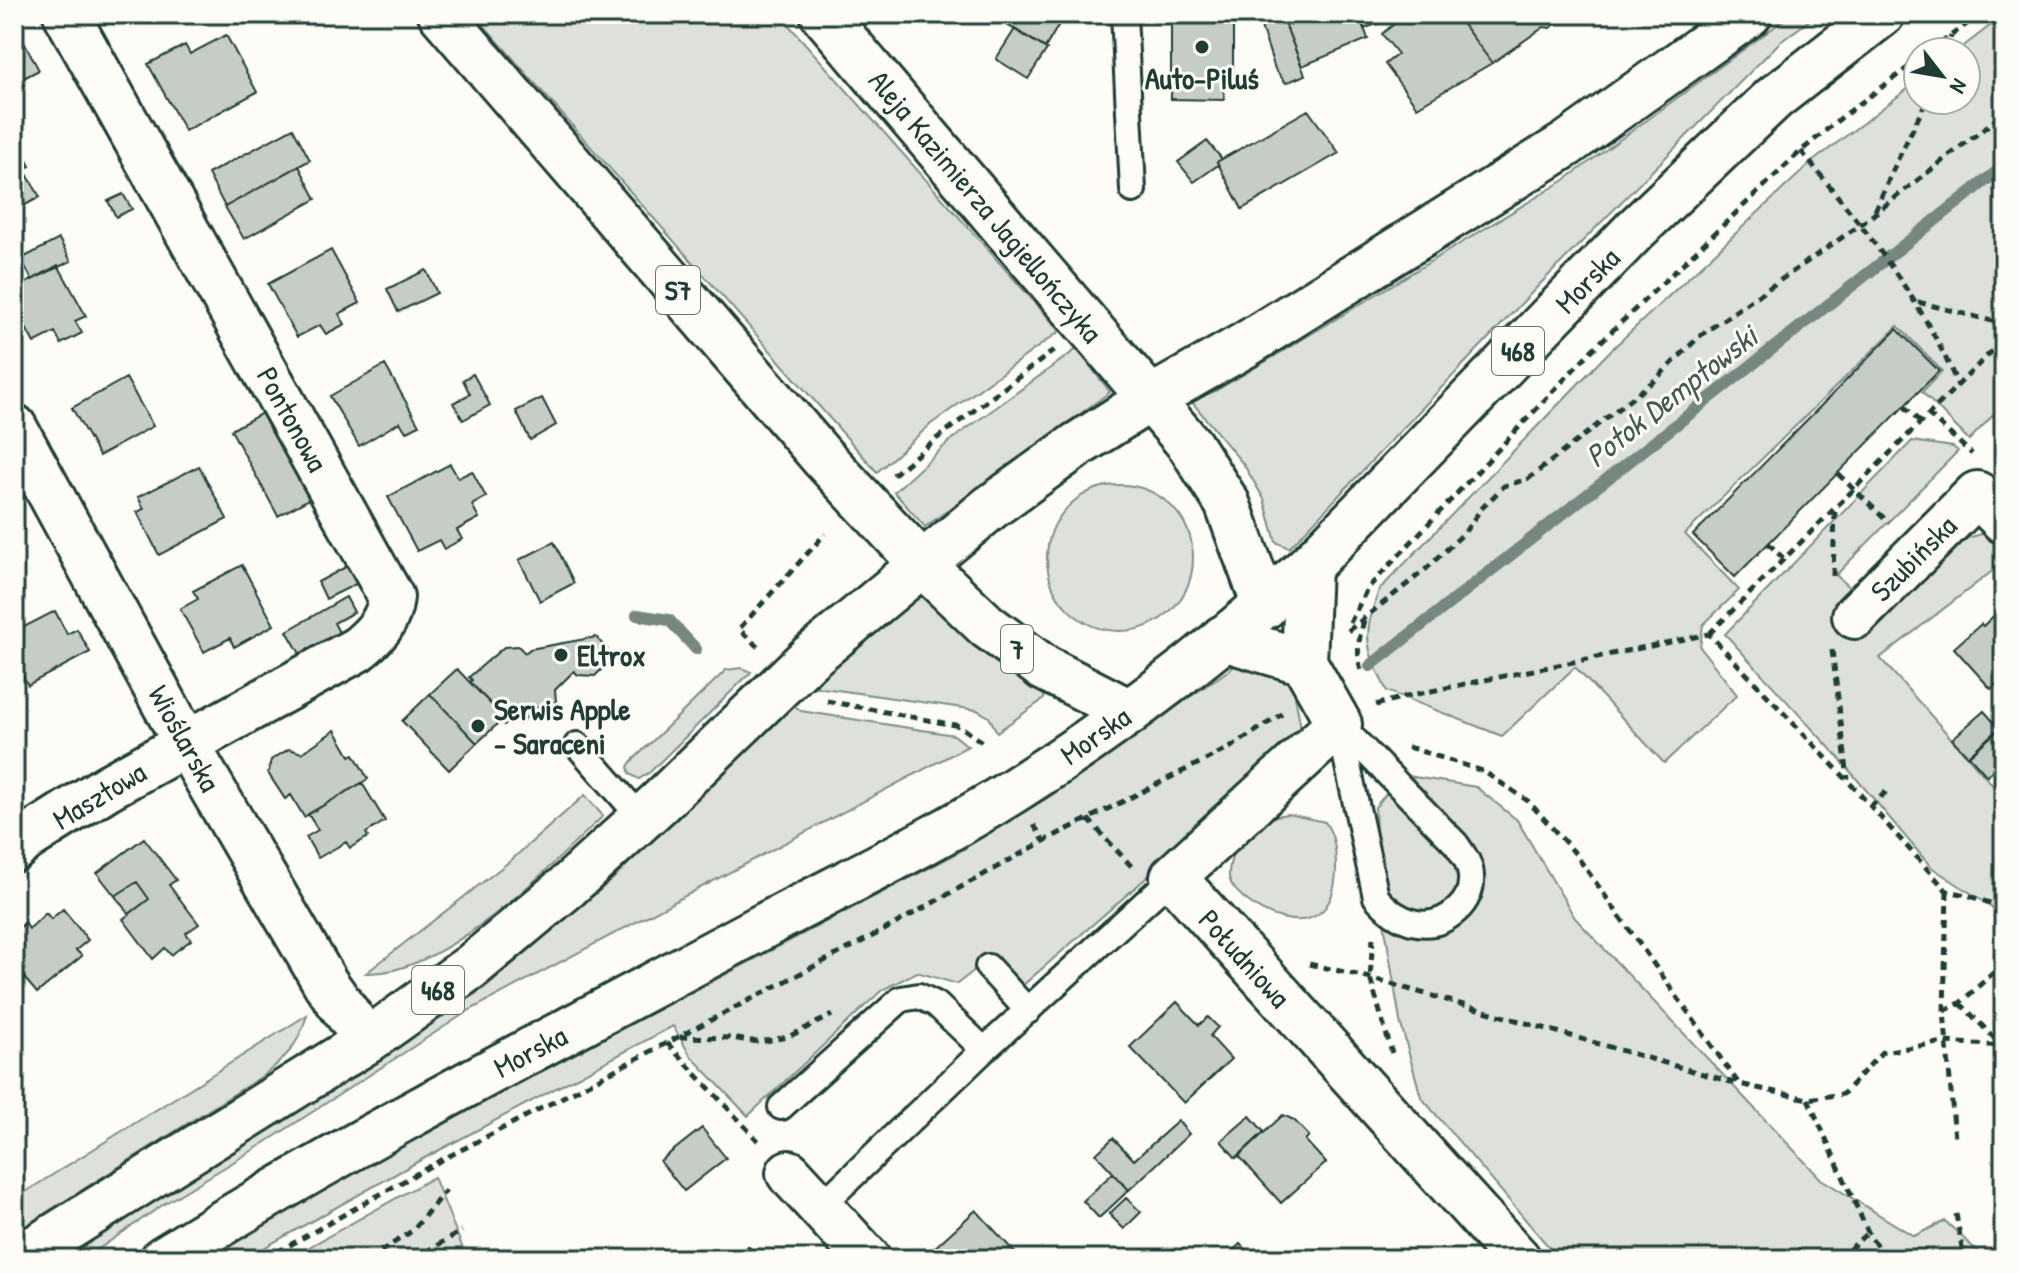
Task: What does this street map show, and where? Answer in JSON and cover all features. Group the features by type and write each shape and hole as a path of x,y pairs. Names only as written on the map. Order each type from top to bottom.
{"main road":[{"name":"Pontonowa","path":"66,14 391,597 390,610 384,623 358,649 187,745"},
{"name":"S7","path":"441,14 823,458 921,563"},
{"name":"Aleja Kazimierza Jagiellończyka","path":"823,14 1190,445 1227,503 1265,606"},
{"name":"468","path":"18,1259 367,1041 472,966 642,819 809,658 921,563 1065,454 1567,144 1749,14"},
{"name":"Morska","path":"163,1259 253,1203 441,1099 985,808 1130,712 1265,606 1308,567 1647,218 1774,98 1882,14"},
{"name":"Wioślarska","path":"14,427 187,745 326,984 367,1041"},
{"name":"Szubińska","path":"1855,616 1977,494 2004,521"},
{"name":"7","path":"921,563 987,626 1044,668 1130,712"},
{"path":"1173,877 1339,724 1304,662 1308,567"},
{"path":"1223,638 1304,662"},
{"name":"Masztowa","path":"14,849 108,787 187,745"},
{"name":"Południowa","path":"1173,877 1518,1259"},
{"path":"777,1161 868,1259"}],"lane":[{"path":"1124,14 1133,190"},
{"path":"1339,724 1456,844 1469,864 1472,879 1469,897 1448,918 1436,924 1409,922 1394,915 1376,897 1339,724"},
{"path":"577,745 642,819"},
{"path":"820,1207 984,1050 1173,877"},
{"path":"988,967 1028,1011"},
{"path":"781,1107 901,999 919,996 936,1004 984,1050"}],"path":[{"path":"1951,35 1980,14"},
{"path":"1902,72 1801,151 1590,352 1367,589 1344,634 1426,569 1464,533 1481,509 1504,486 1528,479 1655,380 1701,335 1860,225 2004,113"},
{"path":"1874,213 1919,116"},
{"path":"1801,151 1917,302 1942,346 1958,386"},
{"path":"1917,302 2004,324"},
{"path":"1374,697 1388,701 1709,634 2004,339"},
{"path":"886,481 936,439 1057,348"},
{"path":"1904,406 1920,422"},
{"path":"1928,414 1965,448"},
{"path":"1838,474 1919,551"},
{"path":"759,649 739,629 825,534"},
{"path":"1768,543 1784,559"},
{"path":"1362,674 1358,659 1359,636 1365,618"},
{"path":"1709,634 1947,891 2004,908"},
{"path":"819,700 960,726 982,742"},
{"path":"265,1259 434,1164 884,930 1044,841 1231,747 1291,709"},
{"path":"1339,724 1483,771 1528,801 1574,852 1739,1084"},
{"path":"1870,807 1890,788"},
{"path":"1947,891 1944,1011 1955,1139"},
{"path":"1376,897 1370,978 1396,1066"},
{"path":"1944,1011 1960,1003 2004,963"},
{"path":"1309,964 1370,978 1739,1084 1808,1099 1843,1094 1882,1052 1945,1042 2003,1046"},
{"path":"1960,1003 2003,1046"},
{"path":"679,1037 759,1042 788,1037 811,1023 855,1006 889,1009"},
{"path":"667,1043 777,1161"},
{"path":"1808,1099 1868,1232 1885,1259"},
{"path":"369,1259 412,1231 446,1190"},
{"path":"1956,1214 1964,1259"},
{"path":"415,1259 462,1231"},
{"path":"1839,1259 1868,1232"}],"shaded area":[{"path":"474,14 779,14 1060,331 931,424 877,472"},
{"path":"1792,14 1818,14 1779,43 1540,284 1289,548 1276,542 1264,499 1244,465 1191,401 1215,391 1275,356 1563,181"},
{"path":"2004,15 2004,404 1969,440 1922,392 1942,371 1898,326 1685,534 1739,590 1703,625 1700,647 1737,695 1664,763 1575,667 1502,736 1387,691 1368,642 1370,619 1379,590 1610,351 1812,162 1902,93 1902,116 1982,116 1982,36 1977,36"},
{"path":"1077,349 1110,392 925,527 894,492 951,440"},
{"path":"1912,441 1953,447 1958,451 1836,575 1858,596 1836,619 1861,640 1961,540 1985,533 2004,541 2004,562 1880,658 2004,798 2004,915 1931,867 1839,758 1725,634"},
{"path":"1120,485 1148,491 1172,506 1187,530 1193,558 1187,586 1172,610 1148,625 1120,631 1092,625 1068,610 1053,586 1047,558 1053,530 1068,506 1092,491"},
{"path":"928,586 981,646 1027,684 1045,693 1044,699 997,732 989,717 977,710 816,687 823,676"},
{"path":"1242,661 1292,680 1301,728 1153,872 1022,986 993,956 957,984 917,972 882,990 748,1116 690,1055 673,1026 419,1161 244,1259 207,1259 410,1139 956,854 1047,796"},
{"path":"741,668 751,672 650,772 639,779 630,774 628,767 631,762 726,670"},
{"path":"789,701 801,711 954,735 968,746 470,1010 164,1204 84,1259 57,1259 483,989 615,877"},
{"path":"1402,775 1476,787 1517,820 1575,918 1821,1179 1914,1236 1945,1221 1986,1259 1559,1259 1421,1097 1400,1021 1378,885 1375,807"},
{"path":"585,795 603,816 494,915 429,957 397,969 366,973 510,861"},
{"path":"1288,814 1325,822 1335,850 1336,869 1331,897 1319,914 1302,920 1282,918 1263,911 1234,888 1229,876 1239,835 1270,817"},
{"path":"307,1015 291,1049 264,1075 14,1233 14,1199"},
{"path":"434,1177 467,1259 288,1259"}],"building":[{"path":"1002,14 1065,14 1045,48 999,20"},
{"path":"1257,14 1281,14 1305,75 1286,83 1275,69"},
{"path":"1281,14 1359,14 1368,39 1302,66"},
{"path":"1359,14 1381,14 1384,21 1364,29"},
{"path":"1400,14 1436,14 1442,21 1455,14 1492,63 1417,107 1385,64 1398,54 1382,34"},
{"path":"1455,14 1570,14 1550,28 1544,27 1492,63"},
{"name":"Auto-Piluś","path":"1171,19 1233,19 1233,75 1224,75 1224,100 1171,99"},
{"path":"14,24 39,70 14,83"},
{"path":"1015,29 1047,49 1028,79 996,59"},
{"path":"226,35 257,92 185,131 148,64 185,45 190,54"},
{"path":"1308,110 1339,153 1242,209 1217,162"},
{"path":"293,128 310,160 225,207 208,174"},
{"path":"15,138 30,166 24,169 40,197 14,211"},
{"path":"1207,141 1222,159 1194,182 1178,162"},
{"path":"299,166 316,199 244,239 225,207"},
{"path":"123,194 132,209 116,217 108,201"},
{"path":"59,239 71,261 32,280 21,259"},
{"path":"331,250 360,303 339,314 345,324 326,334 320,325 297,337 268,284"},
{"path":"58,265 86,316 75,321 82,333 61,344 55,332 34,343 14,306 14,290"},
{"path":"426,270 437,293 398,312 387,289"},
{"path":"1897,329 1939,371 1735,577 1693,535"},
{"path":"385,365 419,425 406,432 400,422 359,446 330,396"},
{"path":"473,374 490,405 463,420 453,403 470,394 463,380"},
{"path":"126,378 153,426 99,456 72,408"},
{"path":"542,398 556,425 530,440 516,411"},
{"path":"264,412 311,498 278,516 231,430"},
{"path":"450,464 458,478 472,471 486,497 472,505 479,518 457,530 462,539 444,549 439,540 417,551 388,497"},
{"path":"199,466 227,519 159,555 137,512 144,509 138,497"},
{"path":"554,542 574,583 540,601 519,560"},
{"path":"351,564 360,582 326,599 318,582"},
{"path":"242,565 274,625 234,647 230,638 204,652 180,609 198,599 193,591"},
{"path":"346,597 354,612 334,623 342,638 303,659 287,631"},
{"path":"2003,602 2004,681 2002,679 1991,689 1954,648 1981,624 1983,626 2003,607"},
{"path":"55,611 67,634 77,629 90,652 28,685 14,660 14,632"},
{"path":"596,637 607,649 606,665 595,676 578,675 574,671 555,690 556,701 549,708 537,707 519,724 513,717 504,725 501,721 504,718 470,682 469,677 504,647 518,646 525,653 530,649"},
{"path":"457,669 504,718 477,743 430,694"},
{"path":"430,694 477,743 449,770 402,721"},
{"path":"1984,711 1999,728 1968,756 1952,739"},
{"path":"2004,725 2004,761 1987,776 1969,756"},
{"path":"335,730 368,779 304,817 291,795 285,799 268,773 271,760 289,749 302,753"},
{"path":"362,783 385,821 350,848 346,842 318,858 306,837 318,830 308,814"},
{"path":"144,838 176,880 169,885 199,924 186,933 191,940 171,955 165,948 153,959 123,919 149,899 137,882 115,896 97,873"},
{"path":"137,882 149,899 129,914 115,896"},
{"path":"63,909 88,940 76,950 82,956 37,993 14,966 14,932 25,923 29,929 46,913 51,919"},
{"path":"1177,1002 1199,1025 1208,1017 1218,1027 1210,1036 1231,1059 1184,1103 1130,1047"},
{"path":"1283,1115 1294,1120 1309,1136 1305,1140 1326,1163 1281,1203 1239,1156"},
{"path":"1250,1116 1264,1132 1236,1158 1221,1141"},
{"path":"1178,1121 1189,1134 1129,1190 1096,1154 1113,1138 1134,1160"},
{"path":"702,1128 726,1158 684,1191 660,1161"},
{"path":"1113,1173 1129,1190 1099,1218 1083,1201"},
{"path":"1126,1198 1141,1212 1124,1229 1109,1214"},
{"path":"976,1210 1018,1256 1015,1259 943,1259 933,1249"},
{"path":"1240,1244 1254,1259 1224,1259"},
{"path":"748,1246 760,1259 735,1259"}],"waterway":[{"name":"Potok Demptowski","path":"1370,666 2004,166"},
{"name":"Potok Demptowski","path":"637,615 669,620 696,649"}],"place":[{"name":"Auto-Piluś","path":"1202,47"},
{"name":"Eltrox","path":"561,655"},
{"name":"Serwis Apple - Saraceni","path":"478,726"}]}
